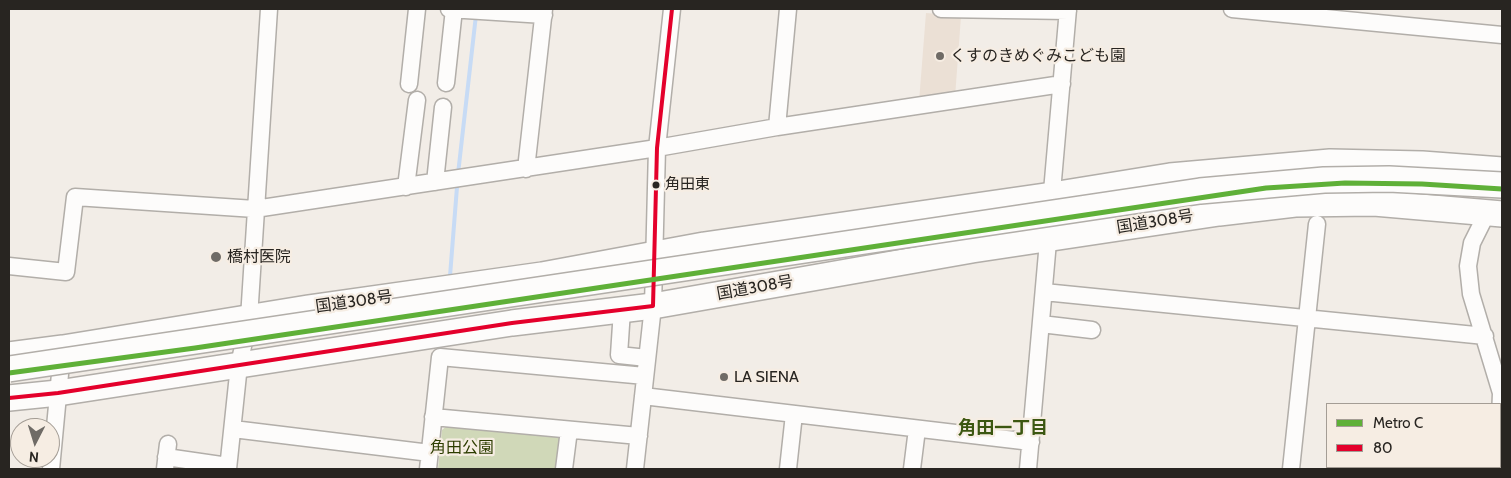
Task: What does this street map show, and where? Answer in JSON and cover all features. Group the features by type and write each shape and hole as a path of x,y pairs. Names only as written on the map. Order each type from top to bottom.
{"highway":[{"name":"国道308号","path":"9,355 542,275 713,244 1170,176 1330,162 1422,164 1502,170"},
{"path":"9,369 1200,191 1324,180 1389,179 1502,185"},
{"path":"9,385 1203,206 1324,196 1388,195 1497,210"},
{"name":"国道308号","path":"9,398 58,393 512,323 653,306 1048,238 1218,213 1295,204 1374,203 1497,210"}],"street":[{"path":"166,457 228,468 239,365 250,318 255,209 269,9"},
{"path":"409,84 417,9"},
{"path":"449,9 544,12 526,169"},
{"path":"446,83 454,9"},
{"path":"635,469 653,306 657,148 672,9"},
{"path":"777,128 788,9"},
{"path":"941,9 1068,10 1028,469"},
{"path":"1232,9 1349,14 1502,35"},
{"path":"9,266 66,272 75,197 255,209 526,169 1062,84"},
{"path":"406,187 417,100"},
{"path":"435,182 443,107"},
{"path":"1497,210 1472,243 1468,266 1471,294 1501,393 1501,403"},
{"path":"1291,469 1318,224"},
{"path":"1044,292 1485,336"},
{"path":"622,310 619,355 647,358"},
{"path":"1041,324 1092,330"},
{"path":"51,469 63,348"},
{"path":"428,469 440,357 645,376"},
{"path":"643,396 1031,442"},
{"path":"788,469 794,414"},
{"path":"433,417 638,436"},
{"path":"233,429 430,453"},
{"path":"912,469 917,429"},
{"path":"564,469 569,430"}],"shaded area":[{"name":"くすのきめぐみこども園","path":"926,13 961,16 955,97 919,102"}],"green space":[{"name":"角田公園","path":"448,425 558,436 562,441 559,469 438,469 442,430"}],"waterway":[{"path":"458,174 476,15"},
{"path":"450,276 457,187"}],"metro line":[{"name":"C","path":"9,373 195,348 1266,188 1345,183 1422,184 1502,189"}],"transit line":[{"name":"80","path":"9,398 58,393 512,323 653,306 657,148 672,9"}],"place":[{"name":"くすのきめぐみこども園","path":"940,56"},
{"name":"角田東","path":"656,185"},
{"name":"橋村医院","path":"216,257"},
{"name":"LA SIENA","path":"724,377"}],"district":[{"name":"角田一丁目","path":"1003,429"}]}
